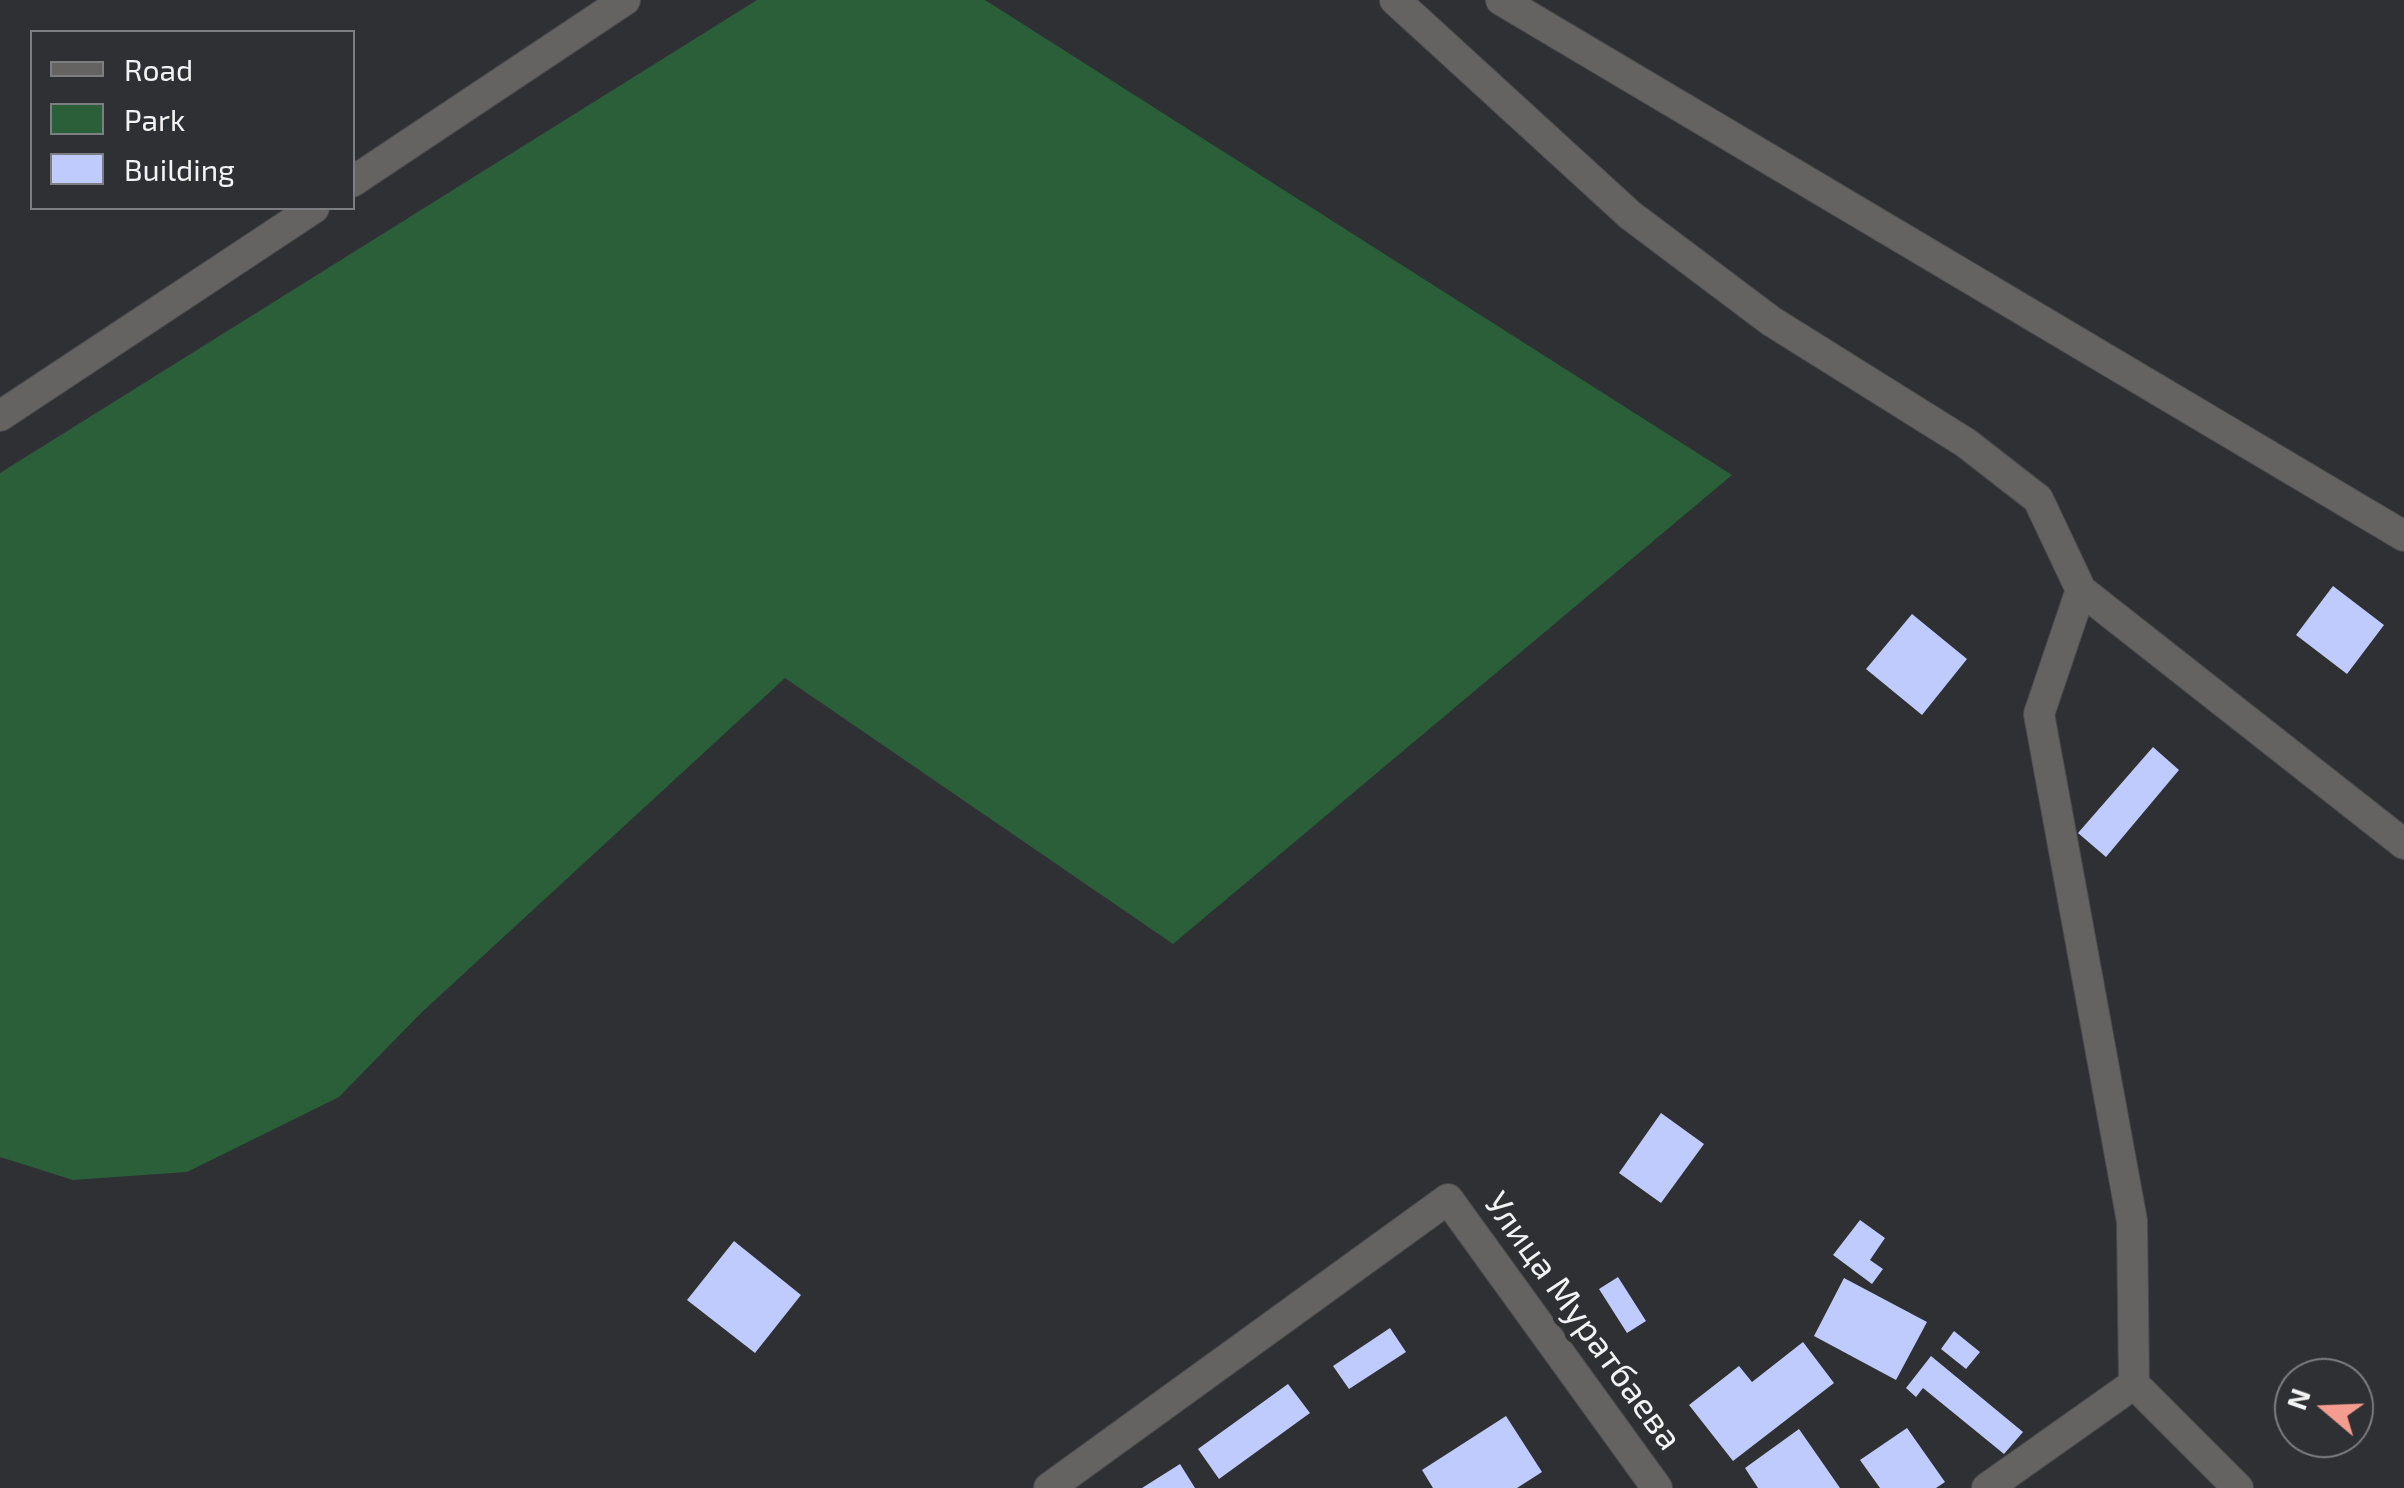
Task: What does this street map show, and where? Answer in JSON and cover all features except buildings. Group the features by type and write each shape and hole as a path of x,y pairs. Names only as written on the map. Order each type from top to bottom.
{"street":[{"path":"355,180 626,0"},
{"path":"1396,0 1630,215 1771,322 1966,443 2038,499 2082,590 2404,844"},
{"path":"1501,0 2404,536"},
{"path":"0,416 311,210"},
{"path":"2082,590 2040,714 2132,1221 2134,1384 2238,1488"},
{"name":"Улица Муратбаева","path":"1049,1488 1448,1199 1656,1488"},
{"path":"1987,1488 2134,1384"}],"green space":[{"path":"757,0 985,0 1732,475 1173,944 785,678 421,1013 339,1097 187,1172 73,1180 0,1157 0,473"}]}
